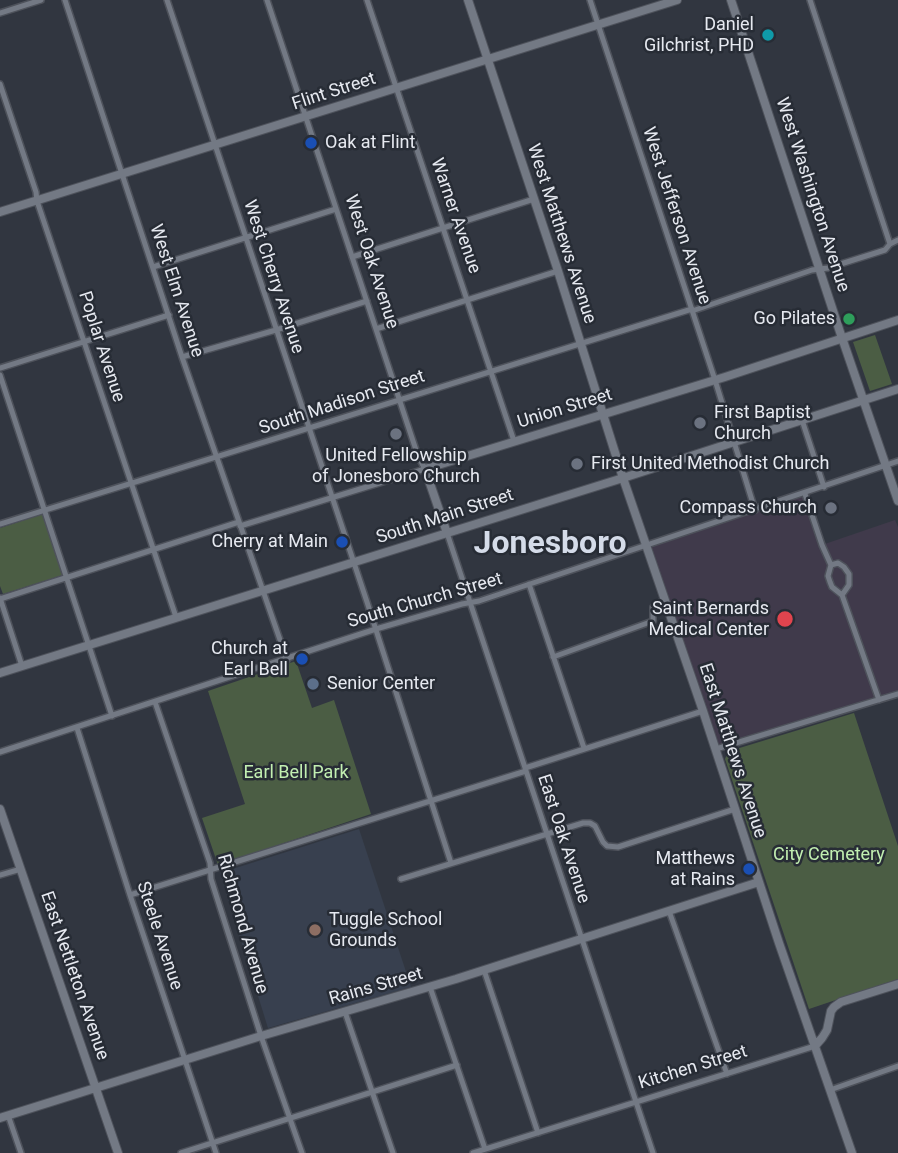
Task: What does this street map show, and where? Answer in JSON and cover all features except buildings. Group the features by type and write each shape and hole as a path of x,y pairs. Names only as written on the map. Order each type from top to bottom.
{"street":[{"path":"0,13 41,0"},
{"name":"West Elm Avenue","path":"65,0 182,356 287,660"},
{"name":"West Cherry Avenue","path":"167,0 451,863"},
{"name":"West Oak Avenue","path":"267,0 418,456 447,533"},
{"name":"Warner Avenue","path":"367,0 514,441"},
{"name":"West Matthews Avenue","path":"468,0 623,478"},
{"name":"West Jefferson Avenue","path":"590,0 755,510"},
{"name":"Flint Street","path":"0,212 677,0"},
{"name":"West Washington Avenue","path":"731,0 898,501"},
{"path":"810,0 890,244"},
{"name":"Poplar Avenue","path":"0,85 176,617"},
{"path":"352,257 534,199"},
{"path":"153,267 337,209"},
{"name":"South Madison Street","path":"0,524 885,250 898,240"},
{"path":"376,329 558,271"},
{"path":"182,356 367,301"},
{"path":"0,368 169,315"},
{"name":"Union Street","path":"0,599 153,550 603,415 898,320"},
{"path":"0,375 112,716"},
{"name":"South Main Street","path":"0,673 898,389"},
{"path":"802,420 824,487"},
{"name":"South Church Street","path":"0,752 376,629 479,601 898,461"},
{"name":"East Matthews Avenue","path":"623,478 852,1153"},
{"path":"805,494 831,565 828,576 830,582 832,587 842,594 879,700"},
{"name":"East Oak Avenue","path":"447,533 653,1153"},
{"path":"831,565 838,564 849,574 849,585 842,594"},
{"path":"529,584 584,748"},
{"path":"0,599 22,666"},
{"path":"553,657 653,621 653,607 665,600"},
{"path":"716,749 898,694"},
{"name":"Richmond Avenue","path":"155,702 210,863 211,879 261,1036 302,1153"},
{"path":"130,895 431,801 703,710"},
{"name":"Steele Avenue","path":"77,728 216,1153"},
{"name":"East Nettleton Avenue","path":"0,809 118,1153"},
{"path":"401,879 583,823 595,826 607,846 618,847 736,809"},
{"path":"0,842 10,839"},
{"path":"0,875 21,869"},
{"name":"Rains Street","path":"4,1116 430,987 759,882"},
{"path":"669,911 727,1074"},
{"path":"484,970 538,1133"},
{"path":"815,1046 827,1030 834,1007 841,1002 898,984"},
{"path":"430,987 485,1149"},
{"path":"345,1012 393,1153"},
{"name":"Kitchen Street","path":"473,1153 815,1046"},
{"path":"181,1153 457,1065"},
{"path":"830,1090 898,1066"},
{"path":"4,1116 21,1153"}],"shaded area":[{"name":"Saint Bernards Medical Center","path":"805,494 822,545 895,520 898,527 898,691 717,748 647,546"},
{"name":"Tuggle School Grounds","path":"359,829 411,987 268,1028 220,873"}],"green space":[{"path":"875,335 892,384 870,391 853,342"},
{"path":"43,514 63,575 3,594 0,586 0,528"},
{"name":"Earl Bell Park","path":"296,661 312,708 334,700 371,814 218,865 202,818 245,804 208,691"},
{"name":"City Cemetery","path":"854,713 898,846 898,979 809,1009 725,759 728,752 733,750"}],"place":[{"name":"Daniel Gilchrist, PHD","path":"768,35"},
{"name":"Oak at Flint","path":"311,143"},
{"name":"Go Pilates","path":"849,319"},
{"name":"First Baptist Church","path":"700,423"},
{"name":"United Fellowship of Jonesboro Church","path":"396,434"},
{"name":"First United Methodist Church","path":"577,464"},
{"name":"Compass Church","path":"831,508"},
{"name":"Cherry at Main","path":"342,542"},
{"name":"Saint Bernards Medical Center","path":"785,619"},
{"name":"Church at Earl Bell","path":"302,659"},
{"name":"Senior Center","path":"313,684"},
{"name":"Matthews at Rains","path":"749,869"},
{"name":"Tuggle School Grounds","path":"315,930"}],"district":[{"name":"Jonesboro","path":"550,545"}]}
